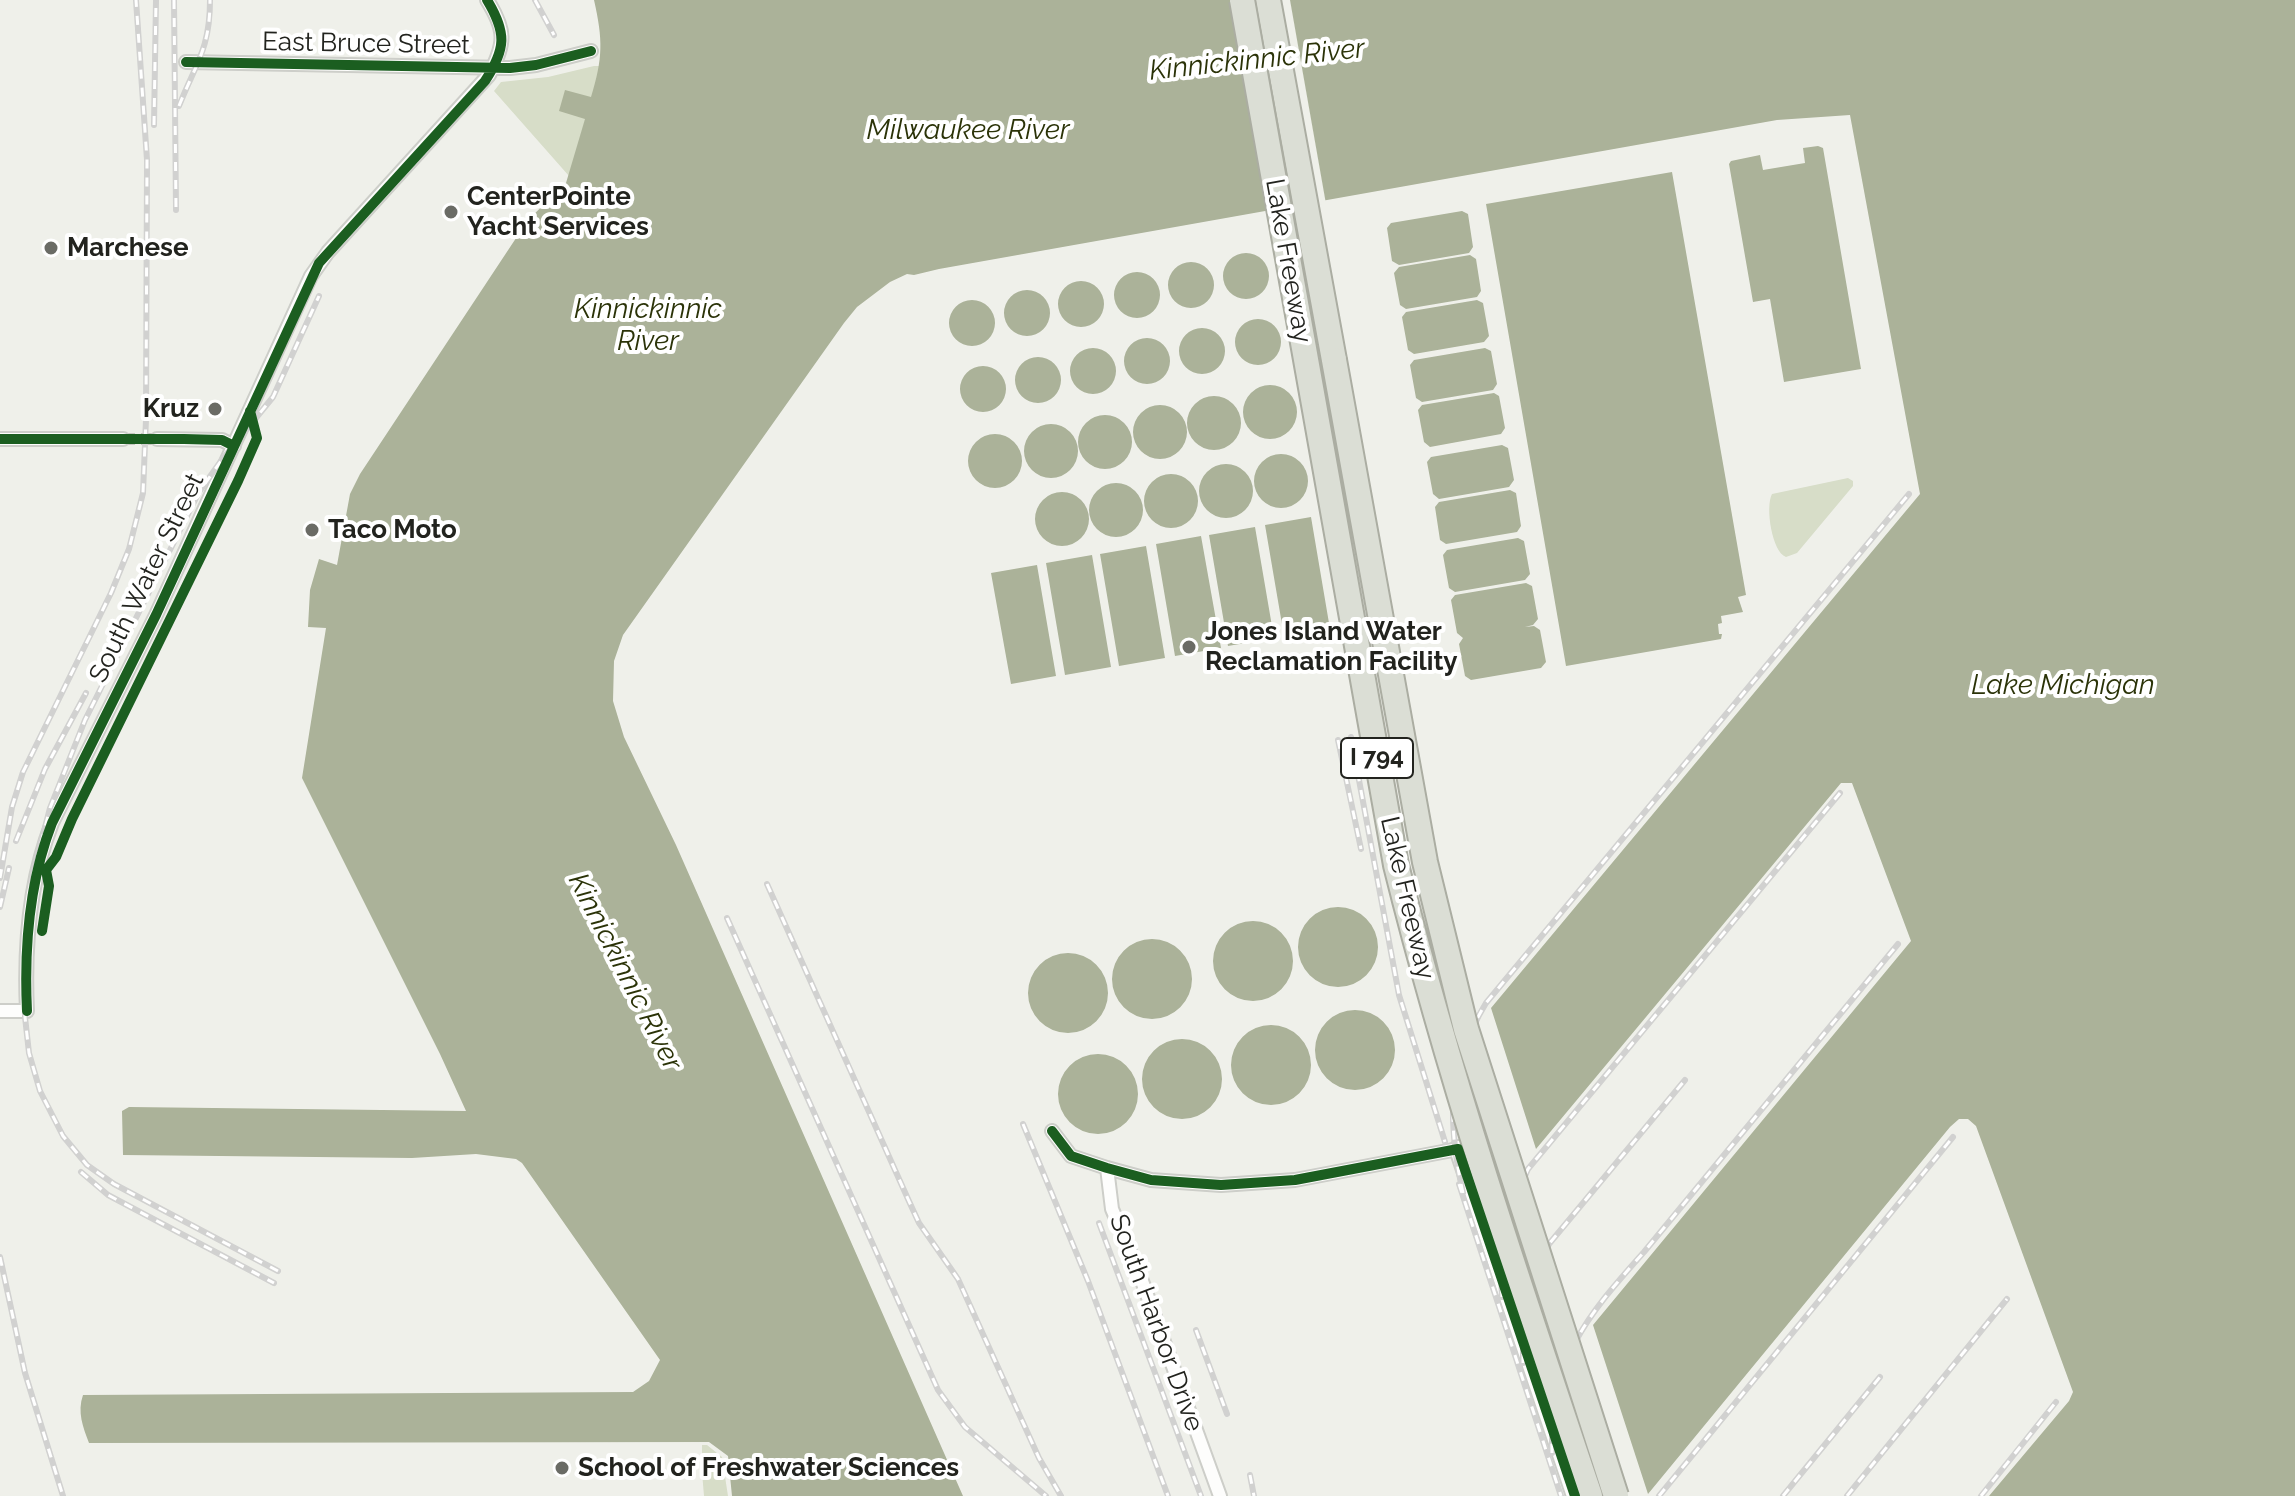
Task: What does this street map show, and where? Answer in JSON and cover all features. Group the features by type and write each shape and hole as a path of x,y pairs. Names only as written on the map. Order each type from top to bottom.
{"highway":[{"name":"Lake Freeway","path":"1242,0 1396,865 1426,985 1537,1340 1590,1496"},
{"name":"Lake Freeway","path":"1268,0 1425,862 1466,1029 1616,1496"}],"street":[{"name":"South Water Street","path":"0,1011 27,1011 32,898 46,837 74,775 156,615 319,263 485,81 501,49 503,33 500,21 487,0"},
{"name":"East Bruce Street","path":"186,62 492,69 536,65 591,51"},
{"path":"0,439 123,439"},
{"path":"157,439 222,440 234,446"},
{"path":"1052,1131 1071,1156 1107,1168 1151,1180 1221,1185 1295,1180 1458,1149 1575,1496"},
{"name":"South Harbor Drive","path":"1107,1168 1112,1209 1138,1270 1220,1496"}],"shaded area":[{"path":"601,66 569,176 494,91 501,82 548,77"},
{"path":"1848,478 1853,481 1853,486 1797,553 1786,557 1781,553 1771,528 1769,509 1772,494"},
{"path":"702,1445 707,1445 722,1457 728,1496 704,1496 702,1472 705,1458 702,1457"}],"water":[{"path":"594,0 2295,0 2295,1496 1989,1496 2069,1401 2073,1392 1976,1126 1968,1119 1959,1119 1950,1127 1648,1494 1593,1325 1911,941 1852,783 1841,783 1536,1149 1491,1008 1920,494 1850,115 1777,120 907,274 890,282 857,307 844,323 623,635 614,661 613,701 624,737 676,845 963,1496 732,1496 728,1456 709,1442 89,1443 81,1413 83,1395 633,1392 649,1381 660,1360 522,1163 516,1159 476,1154 412,1158 123,1155 122,1111 129,1107 466,1111 302,778 326,628 308,627 310,590 319,559 337,565 350,494 360,474 528,220 566,183 585,119 559,111 565,90 591,97 600,49"},
{"path":"1803,148 1823,148 1861,369 1784,382 1770,299 1753,302 1729,164 1760,155 1763,170 1805,163"},
{"path":"1672,172 1746,595 1738,597 1743,612 1721,616 1722,623 1718,624 1721,639 1566,666 1486,204"},
{"path":"1462,211 1468,214 1473,247 1469,253 1399,265 1392,261 1387,228 1391,223"},
{"path":"1246,253 1262,260 1269,276 1262,292 1246,299 1230,292 1223,276 1230,260"},
{"path":"1470,255 1476,259 1481,291 1477,297 1406,309 1400,305 1394,273 1399,267"},
{"path":"1191,262 1207,269 1214,285 1207,301 1191,308 1175,301 1168,285 1175,269"},
{"path":"1137,272 1153,279 1160,295 1153,311 1137,318 1121,311 1114,295 1121,279"},
{"path":"1081,281 1097,288 1104,304 1097,320 1081,327 1065,320 1058,304 1065,288"},
{"path":"1027,290 1043,297 1050,313 1043,329 1027,336 1011,329 1004,313 1011,297"},
{"path":"972,300 988,307 995,323 988,339 972,346 956,339 949,323 956,307"},
{"path":"1477,300 1483,303 1489,336 1484,342 1414,354 1408,350 1402,317 1406,312"},
{"path":"1258,319 1274,326 1281,342 1274,358 1258,365 1242,358 1235,342 1242,326"},
{"path":"1202,328 1218,335 1225,351 1218,367 1202,374 1186,367 1179,351 1186,335"},
{"path":"1147,338 1163,345 1170,361 1163,377 1147,384 1131,377 1124,361 1131,345"},
{"path":"1093,348 1109,355 1116,371 1109,387 1093,394 1077,387 1070,371 1077,355"},
{"path":"1485,348 1491,351 1497,384 1493,390 1422,402 1416,398 1410,365 1414,360"},
{"path":"1038,357 1054,364 1061,380 1054,396 1038,403 1022,396 1015,380 1022,364"},
{"path":"983,366 999,373 1006,389 999,405 983,412 967,405 960,389 967,373"},
{"path":"1270,385 1289,393 1297,412 1289,431 1270,439 1251,431 1243,412 1251,393"},
{"path":"1494,393 1499,396 1505,428 1501,434 1430,447 1424,442 1418,410 1422,405"},
{"path":"1214,396 1233,404 1241,423 1233,442 1214,450 1195,442 1187,423 1195,404"},
{"path":"1160,405 1179,413 1187,432 1179,451 1160,459 1141,451 1133,432 1141,413"},
{"path":"1105,415 1124,423 1132,442 1124,461 1105,469 1086,461 1078,442 1086,423"},
{"path":"1051,424 1070,432 1078,451 1070,470 1051,478 1032,470 1024,451 1032,432"},
{"path":"995,434 1014,442 1022,461 1014,480 995,488 976,480 968,461 976,442"},
{"path":"1502,445 1508,448 1514,480 1509,487 1439,499 1433,494 1427,462 1431,457"},
{"path":"1281,454 1300,462 1308,481 1300,500 1281,508 1262,500 1254,481 1262,462"},
{"path":"1226,464 1245,472 1253,491 1245,510 1226,518 1207,510 1199,491 1207,472"},
{"path":"1171,474 1190,482 1198,501 1190,520 1171,528 1152,520 1144,501 1152,482"},
{"path":"1116,483 1135,491 1143,510 1135,529 1116,537 1097,529 1089,510 1097,491"},
{"path":"1510,490 1516,493 1521,526 1517,532 1446,544 1440,540 1435,507 1439,502"},
{"path":"1062,492 1081,500 1089,519 1081,538 1062,546 1043,538 1035,519 1043,500"},
{"path":"1311,517 1330,629 1284,636 1265,525"},
{"path":"1255,527 1274,638 1228,646 1209,535"},
{"path":"1201,536 1221,648 1175,656 1156,544"},
{"path":"1518,538 1524,541 1530,574 1525,580 1455,592 1449,588 1443,555 1447,550"},
{"path":"1146,546 1165,658 1119,666 1100,554"},
{"path":"1092,555 1111,667 1065,675 1046,563"},
{"path":"1037,565 1056,676 1011,684 991,573"},
{"path":"1526,583 1532,586 1538,619 1533,625 1525,627 1534,626 1540,630 1546,662 1541,668 1471,680 1465,676 1459,644 1463,638 1457,633 1451,600 1455,595"},
{"path":"1338,907 1353,910 1366,919 1375,932 1378,947 1375,962 1366,975 1353,984 1338,987 1323,984 1310,975 1301,962 1298,947 1301,932 1310,919 1323,910"},
{"path":"1253,921 1268,924 1281,933 1290,946 1293,961 1290,976 1281,989 1268,998 1253,1001 1238,998 1225,989 1216,976 1213,961 1216,946 1225,933 1238,924"},
{"path":"1152,939 1167,942 1180,951 1189,964 1192,979 1189,994 1180,1007 1167,1016 1152,1019 1137,1016 1124,1007 1115,994 1112,979 1115,964 1124,951 1137,942"},
{"path":"1068,953 1083,956 1096,965 1105,978 1108,993 1105,1008 1096,1021 1083,1030 1068,1033 1053,1030 1040,1021 1031,1008 1028,993 1031,978 1040,965 1053,956"},
{"path":"1355,1010 1370,1013 1383,1022 1392,1035 1395,1050 1392,1065 1383,1078 1370,1087 1355,1090 1340,1087 1327,1078 1318,1065 1315,1050 1318,1035 1327,1022 1340,1013"},
{"path":"1271,1025 1286,1028 1299,1037 1308,1050 1311,1065 1308,1080 1299,1093 1286,1102 1271,1105 1256,1102 1243,1093 1234,1080 1231,1065 1234,1050 1243,1037 1256,1028"},
{"path":"1182,1039 1197,1042 1210,1051 1219,1064 1222,1079 1219,1094 1210,1107 1197,1116 1182,1119 1167,1116 1154,1107 1145,1094 1142,1079 1145,1064 1154,1051 1167,1042"},
{"path":"1098,1054 1113,1057 1126,1066 1135,1079 1138,1094 1135,1109 1126,1122 1113,1131 1098,1134 1083,1131 1070,1122 1061,1109 1058,1094 1061,1079 1070,1066 1083,1057"}],"pier":[{"path":"1230,0 1290,0 1326,204 1268,214"}],"tunnel":[{"path":"123,439 157,439"}],"railway":[{"path":"0,878 12,807 23,772 111,593 129,549 143,493 147,160 136,0"},
{"path":"154,125 156,0"},
{"path":"174,0 176,210"},
{"path":"179,106 205,44 210,0"},
{"path":"535,0 554,35"},
{"path":"278,1271 114,1184 87,1165 63,1136 40,1091 29,1053 25,1017 28,923 33,874 50,808 85,720 199,492 273,397 319,296"},
{"path":"1463,1193 1454,1142 1454,1095 1464,1050 1486,1003 1909,494"},
{"path":"16,841 45,769 86,693"},
{"path":"1351,737 1399,995 1445,1142"},
{"path":"1338,740 1361,849"},
{"path":"1502,1297 1502,1264 1507,1232 1528,1169 1840,793"},
{"path":"0,907 9,868"},
{"path":"767,884 919,1223 958,1279 1039,1458 1061,1496"},
{"path":"727,918 938,1390 965,1427 1046,1496"},
{"path":"1552,1453 1557,1392 1575,1342 1588,1320 1898,944"},
{"path":"1523,1363 1523,1326 1528,1292 1549,1244 1685,1080"},
{"path":"1023,1124 1088,1281 1168,1496"},
{"path":"1659,1496 1953,1137"},
{"path":"81,1172 108,1195 274,1283"},
{"path":"1459,1184 1561,1496"},
{"path":"1099,1223 1201,1496"},
{"path":"0,1257 25,1373 63,1496"},
{"path":"1847,1496 2007,1299"},
{"path":"1196,1330 1227,1414"},
{"path":"1783,1496 1880,1377"},
{"path":"1981,1496 2056,1402"},
{"path":"1250,1475 1254,1496"}],"cycle path":[{"path":"27,1011 26,963 33,892 52,823 156,615 319,263 492,70 500,50 501,32 487,0"},
{"path":"186,62 510,68 536,65 591,51"},
{"path":"42,931 49,886 46,870 56,857 238,481 257,438 250,411"},
{"path":"0,439 222,440 234,446"},
{"path":"1052,1131 1071,1156 1107,1168 1151,1180 1221,1185 1295,1180 1458,1149 1575,1496"}],"place":[{"name":"CenterPointe Yacht Services","path":"451,212"},
{"name":"Marchese","path":"51,248"},
{"name":"Kruz","path":"215,409"},
{"name":"Taco Moto","path":"312,530"},
{"name":"Jones Island Water Reclamation Facility","path":"1189,647"},
{"name":"School of Freshwater Sciences","path":"562,1468"}],"water label":[{"name":"Kinnickinnic River","path":"1257,60"},
{"name":"Milwaukee River","path":"968,131"},
{"name":"Kinnickinnic River","path":"648,326"},
{"name":"Lake Michigan","path":"2063,686"},
{"name":"Kinnickinnic River","path":"625,972"}]}
